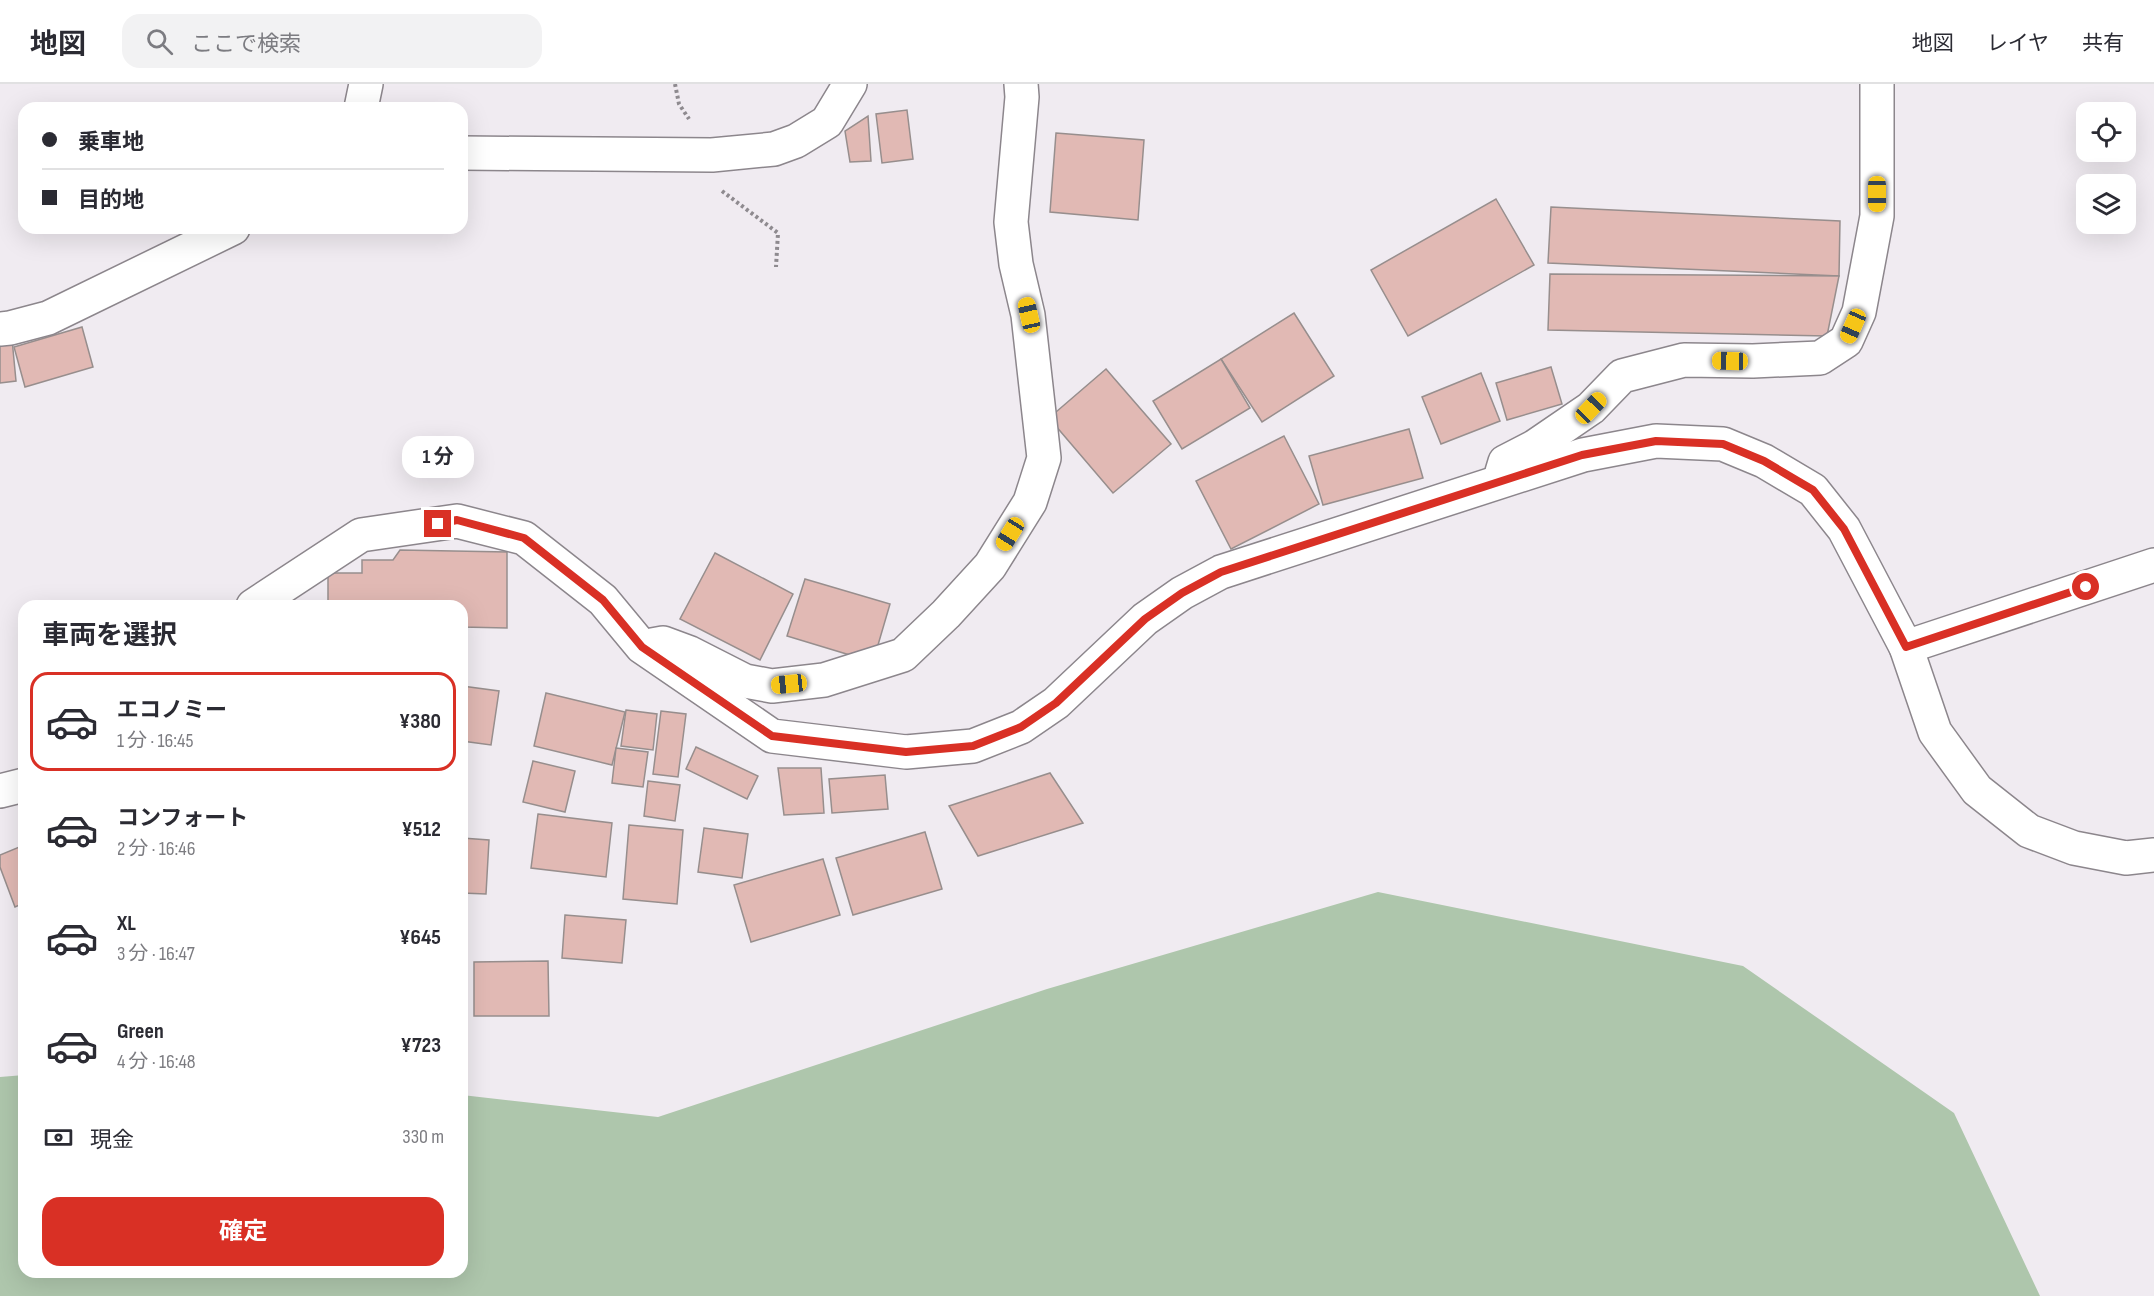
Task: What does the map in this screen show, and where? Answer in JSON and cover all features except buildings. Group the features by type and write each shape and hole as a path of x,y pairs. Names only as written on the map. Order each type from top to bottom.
{"street":[{"path":"362,102 366,84"},
{"path":"468,153 712,155 774,148 796,141 826,122 850,84"},
{"path":"642,647 663,642 745,681 772,686 824,680 903,655 946,614 990,566 1030,502 1044,458 1029,315 1016,264 1011,222 1022,97 1021,84"},
{"path":"1499,483 1505,462 1534,447 1591,408 1622,376 1684,360 1753,361 1820,358 1846,341 1859,312 1877,216 1877,84"},
{"path":"0,328 10,328 48,318 221,234"},
{"path":"262,600 361,535 457,520 524,538 603,600 642,647 772,736 906,752 973,746 1021,727 1056,703 1145,619 1182,593 1221,572 1582,455 1656,441 1723,444 1764,461 1813,490 1844,529 1906,647 1935,732 1977,790 2029,831 2074,849 2126,858 2154,855"},
{"path":"1906,647 2154,565"},
{"path":"0,791 18,786"}],"path":[{"path":"712,155 723,192 778,233 776,267"}],"green space":[{"path":"1378,892 1743,966 1954,1113 2040,1296 0,1296 0,1077 18,1076 18,1278 468,1278 468,1096 658,1117 1047,989"}],"route":[{"path":"438,524 457,520 524,538 603,600 642,647 772,736 906,752 973,746 1021,727 1056,703 1145,619 1182,593 1221,572 1582,455 1656,441 1723,444 1764,461 1813,490 1844,529 1906,647 2086,587"}]}
